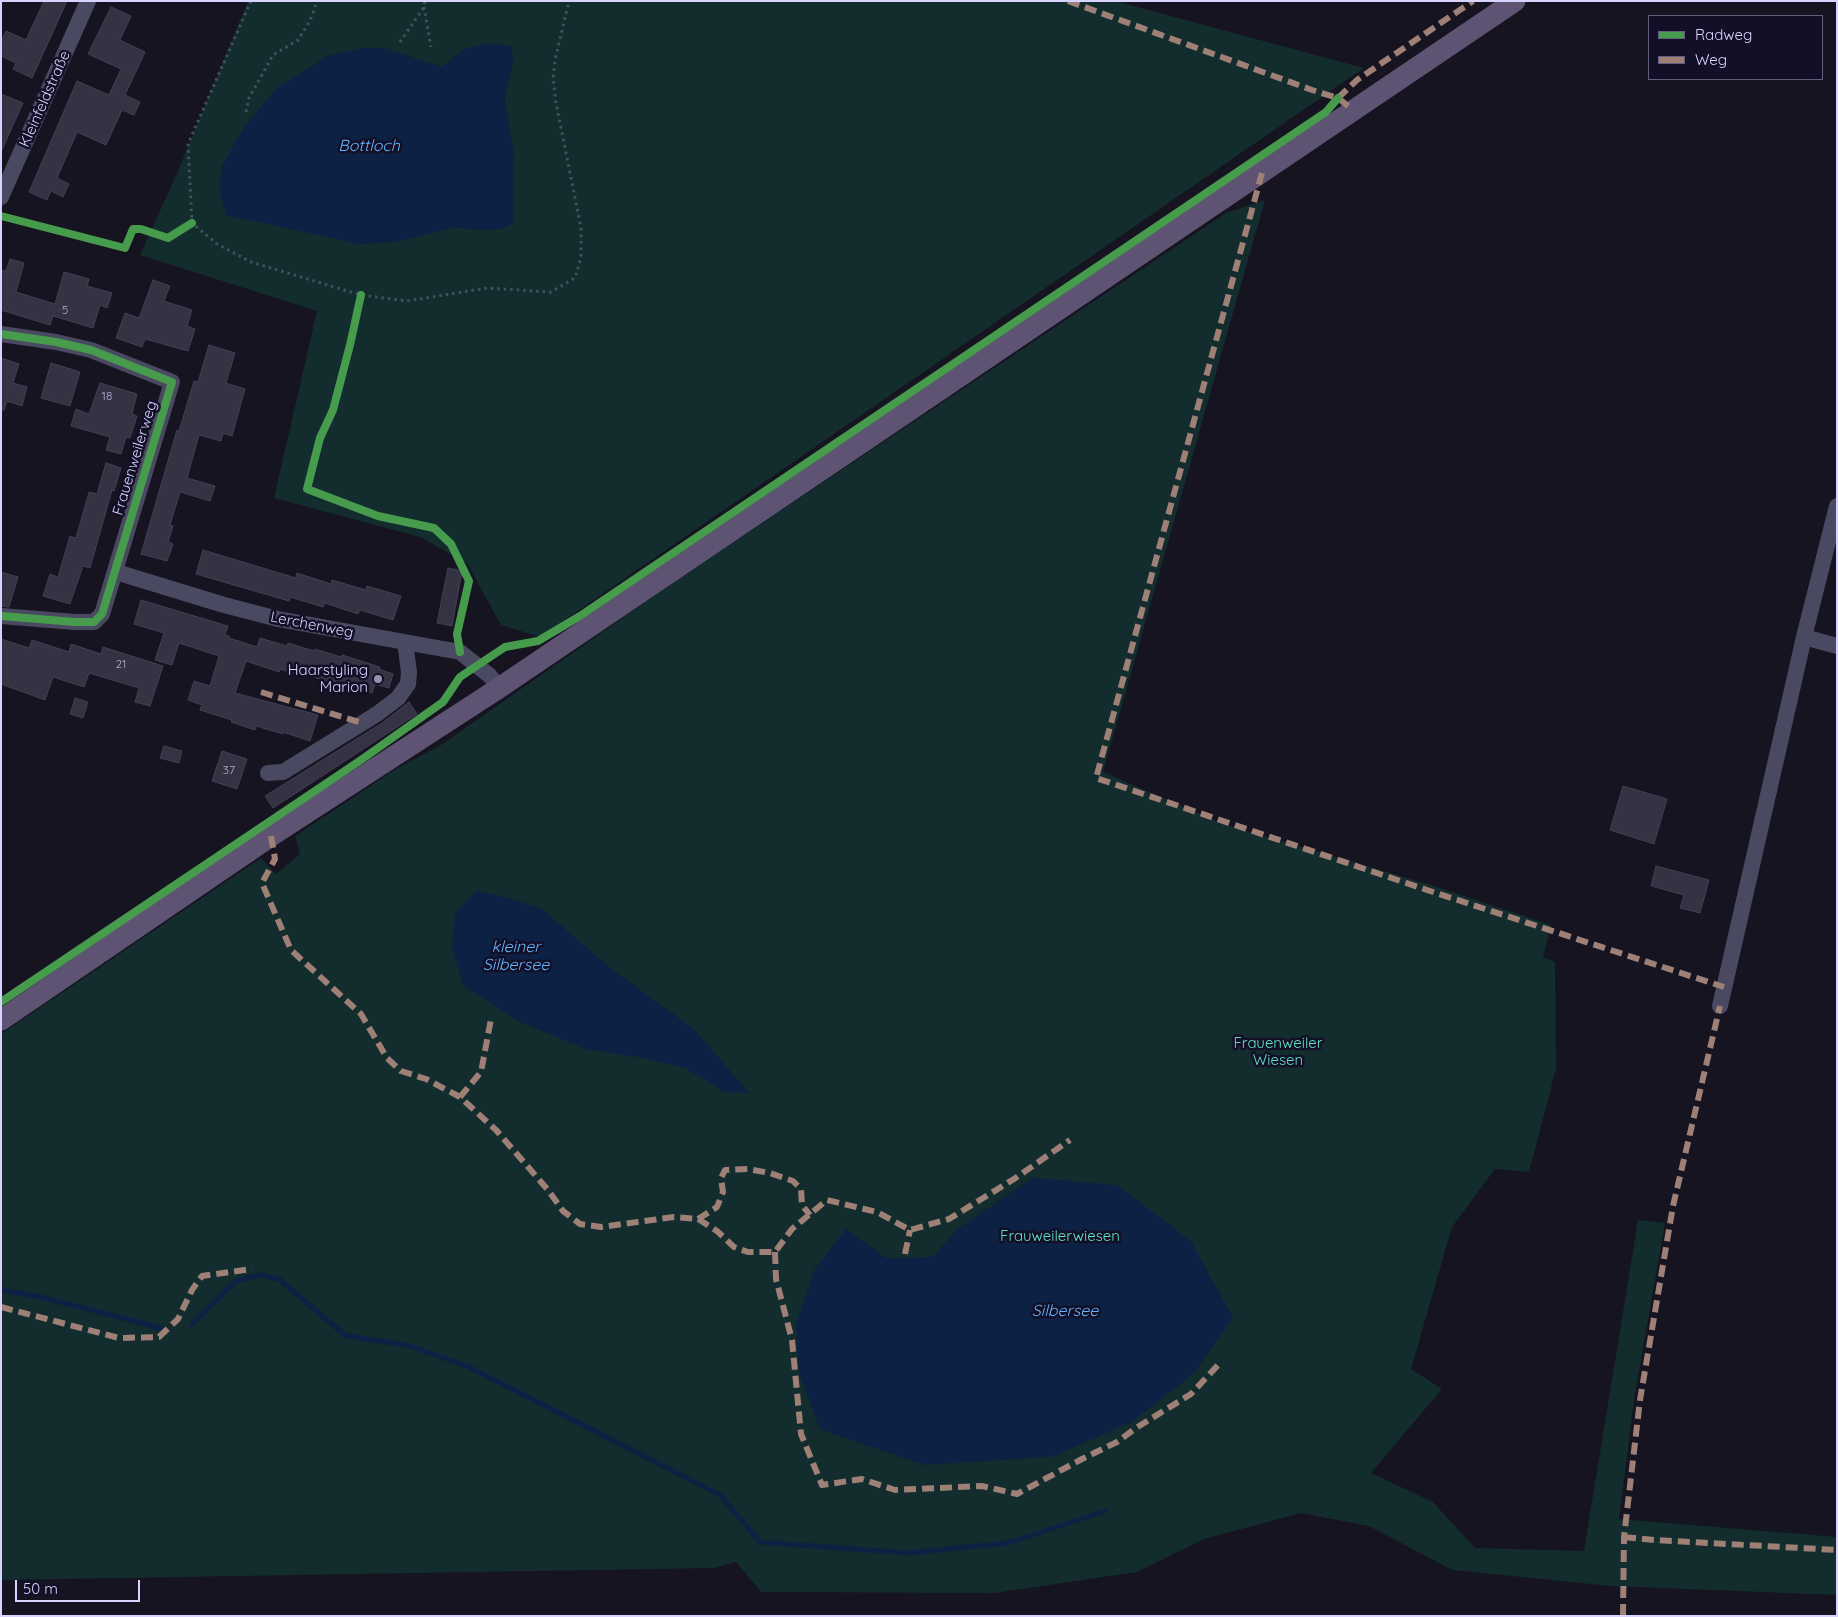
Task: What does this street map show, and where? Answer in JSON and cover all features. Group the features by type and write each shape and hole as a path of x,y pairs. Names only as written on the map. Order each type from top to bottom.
{"main road":[{"path":"1,1020 271,836 499,688 1515,1"}],"street":[{"name":"Kleinfeldstraße","path":"1,198 88,1"},
{"name":"Frauenweilerweg","path":"1,334 56,342 91,350 172,382 102,614 94,622 1,616"},
{"path":"1720,1006 1804,637 1837,506"},
{"name":"Lerchenweg","path":"116,572 224,605 278,619 460,652 490,676 499,688"},
{"path":"1804,637 1837,646"},
{"path":"268,773 283,772 377,714 398,698 408,684 409,672 405,642"}],"path":[{"path":"251,1 188,144 192,223 217,244 252,262 361,295 407,301 487,288 551,292 575,278 581,257 581,228 553,78 555,60 569,1"},
{"path":"246,112 249,98 273,55 298,40 310,21 317,1"},
{"path":"425,1 424,7 431,47"},
{"path":"400,42 424,7"}],"green space":[{"path":"248,1 1115,1 1364,68 540,637 501,625 467,563 420,537 274,498 317,311 140,255 178,171","holes":["383,48 442,67 465,49 513,63 504,98 514,155 514,223 481,230 456,227 429,233"]},
{"path":"1265,200 1103,772 1226,825 1428,884 1551,925 1543,957 1555,962 1556,1069 1529,1172 1495,1169 1452,1227 1411,1369 1442,1389 1371,1473 1433,1502 1475,1548 1584,1551 1638,1220 1665,1223 1634,1400 1619,1519 1837,1537 1837,1595 1611,1586 1452,1570 1369,1526 1301,1513 1204,1539 1137,1572 994,1593 761,1592 736,1562 713,1568 1,1580 1,1034 261,858 276,874 300,854 295,836 396,769 441,745 671,584 1226,213"}],"water":[{"name":"Bottloch","path":"489,43 512,46 513,63 504,98 514,155 514,223 501,229 481,230 456,227 397,242 360,244 226,215 220,193 221,168 244,127 278,87 328,56 361,48 383,48 442,67 465,49"},
{"name":"kleiner Silbersee","path":"477,891 505,897 542,909 609,967 695,1030 749,1093 725,1092 685,1068 638,1057 585,1049 518,1021 463,986 452,947 455,912"},
{"name":"Silbersee","path":"1033,1178 1117,1185 1191,1241 1233,1318 1194,1373 1132,1422 1051,1457 924,1465 820,1429 799,1373 796,1324 815,1269 846,1229 886,1258 933,1257 957,1229"}],"building":[{"path":"44,1 67,1 32,78 13,69 16,63 1,56 1,42 6,31 26,40"},
{"path":"111,7 131,16 120,40 145,52 125,95 140,102 134,115 122,110 106,145 77,132 57,178 69,184 63,197 51,191 47,200 29,192 77,81 109,95 121,69 88,54"},
{"path":"1,94 23,103 1,152"},
{"path":"10,259 24,263 16,292 55,304 64,272 89,279 87,286 112,293 107,308 100,305 93,328 53,316 50,325 1,310 1,270 6,271"},
{"path":"153,280 170,286 164,301 192,310 187,326 195,329 188,351 145,339 142,347 116,338 125,313 139,318"},
{"path":"209,345 235,353 226,383 245,389 232,436 223,433 221,441 199,435 187,478 215,486 210,501 180,492 170,525 173,526 168,542 173,544 167,561 141,554 177,430 179,431 194,381 198,382"},
{"path":"1,358 19,364 13,383 27,387 22,406 7,401 4,410 1,410"},
{"path":"51,363 80,372 70,406 41,398"},
{"path":"100,383 137,394 132,414 137,416 130,438 126,437 121,454 106,450 110,437 71,426 76,409 89,414"},
{"path":"106,463 121,468 114,491 112,490 90,568 83,566 70,604 43,596 50,574 58,577 70,536 76,538 89,492 97,494"},
{"path":"203,550 296,578 297,573 331,584 332,580 366,590 367,586 401,596 393,620 360,610 358,614 325,603 323,607 290,597 289,601 196,574"},
{"path":"448,568 462,571 452,626 437,623"},
{"path":"1,572 18,577 9,607 1,606"},
{"path":"141,600 228,626 225,635 229,636 229,638 257,647 260,638 287,646 288,643 341,657 342,655 380,667 379,669 393,674 389,688 375,684 372,693 334,681 333,683 307,675 306,677 280,669 279,672 246,661 235,693 318,715 310,741 283,732 283,734 256,726 255,730 231,722 232,720 200,710 202,705 188,700 194,681 210,686 219,656 179,643 172,665 155,660 164,633 134,624"},
{"path":"1,639 29,648 32,640 69,652 71,644 101,654 103,647 163,666 150,706 135,702 139,688 89,673 84,687 53,677 45,700 1,684"},
{"path":"75,698 88,702 83,718 70,714"},
{"path":"409,702 417,714 273,808 265,796 382,723"},
{"path":"164,746 182,751 179,763 160,758"},
{"path":"222,751 247,759 237,789 212,781"},
{"path":"1623,786 1667,799 1654,844 1610,830"},
{"path":"1656,866 1709,880 1700,913 1680,908 1684,895 1651,886"}],"waterway":[{"path":"191,1325 236,1281 261,1275 279,1279 346,1336 407,1345 467,1366 720,1495 760,1542 908,1553 1008,1543 1105,1511"},
{"path":"1,1290 36,1296 162,1329"}],"marked path":[{"path":"1068,1 1338,98 1353,110"},
{"path":"1338,98 1357,80 1473,1"},
{"path":"1262,173 1096,778 1427,890 1724,987"},
{"path":"261,692 362,723"},
{"path":"271,836 275,859 262,883 291,950 361,1014 387,1058 401,1071 426,1079 460,1097 496,1130 548,1190 563,1211 580,1224 601,1227 674,1217 698,1219 717,1231 734,1247 748,1252 775,1252 792,1229 827,1200 877,1212 910,1230 949,1219 1014,1179 1070,1140"},
{"path":"1623,1616 1624,1537 1640,1400 1673,1206 1720,1006"},
{"path":"460,1097 481,1072 491,1019"},
{"path":"698,1219 717,1207 723,1192 721,1178 725,1170 748,1169 770,1173 793,1181 801,1189 802,1205 810,1215"},
{"path":"905,1254 910,1230"},
{"path":"775,1252 776,1279 792,1340 801,1434 822,1485 862,1479 895,1490 982,1486 1017,1494 1117,1442 1191,1394 1219,1364"},
{"path":"1,1307 119,1338 159,1337 178,1319 192,1290 202,1276 252,1269"},
{"path":"1624,1537 1837,1550"}],"cycle path":[{"path":"1,1002 361,760 443,702 460,677 505,647 538,641 580,616 1326,112 1338,98"},
{"path":"1,216 125,248 133,229 141,229 168,238 192,223"},
{"path":"361,295 333,410 320,438 307,489 378,516 434,528 451,544 469,581 457,634 460,652"},
{"path":"1,334 56,342 91,350 172,382 102,614 94,622 1,616"}],"place":[{"name":"Haarstyling Marion","path":"378,679"}],"park label":[{"name":"Frauenweiler Wiesen","path":"1278,1052"},
{"name":"Frauweilerwiesen","path":"1060,1236"}]}
